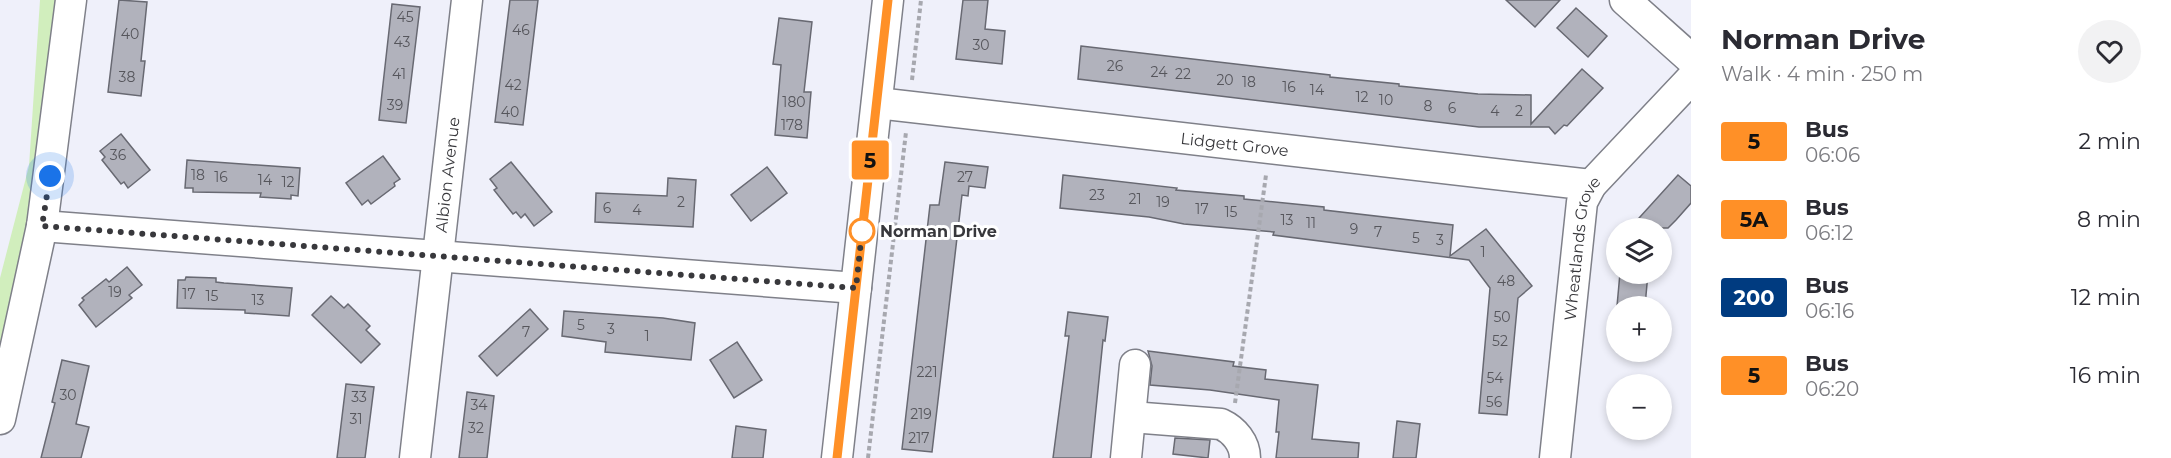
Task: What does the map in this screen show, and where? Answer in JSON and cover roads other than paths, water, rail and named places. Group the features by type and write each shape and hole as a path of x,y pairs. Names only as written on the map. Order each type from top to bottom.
{"street":[{"path":"0,419 42,226 71,0"},
{"name":"Albion Avenue","path":"415,458 466,0"},
{"path":"837,458 888,0"},
{"path":"1626,0 1691,59"},
{"name":"Wheatlands Grove","path":"1555,458 1582,202 1591,185 1691,79"},
{"name":"Lidgett Grove","path":"877,103 1591,185"},
{"path":"42,226 856,288"},
{"path":"1126,458 1135,365"},
{"path":"1131,417 1221,424 1232,429 1245,450 1245,458"}],"place":[{"name":"Norman Drive","path":"862,231"}]}
